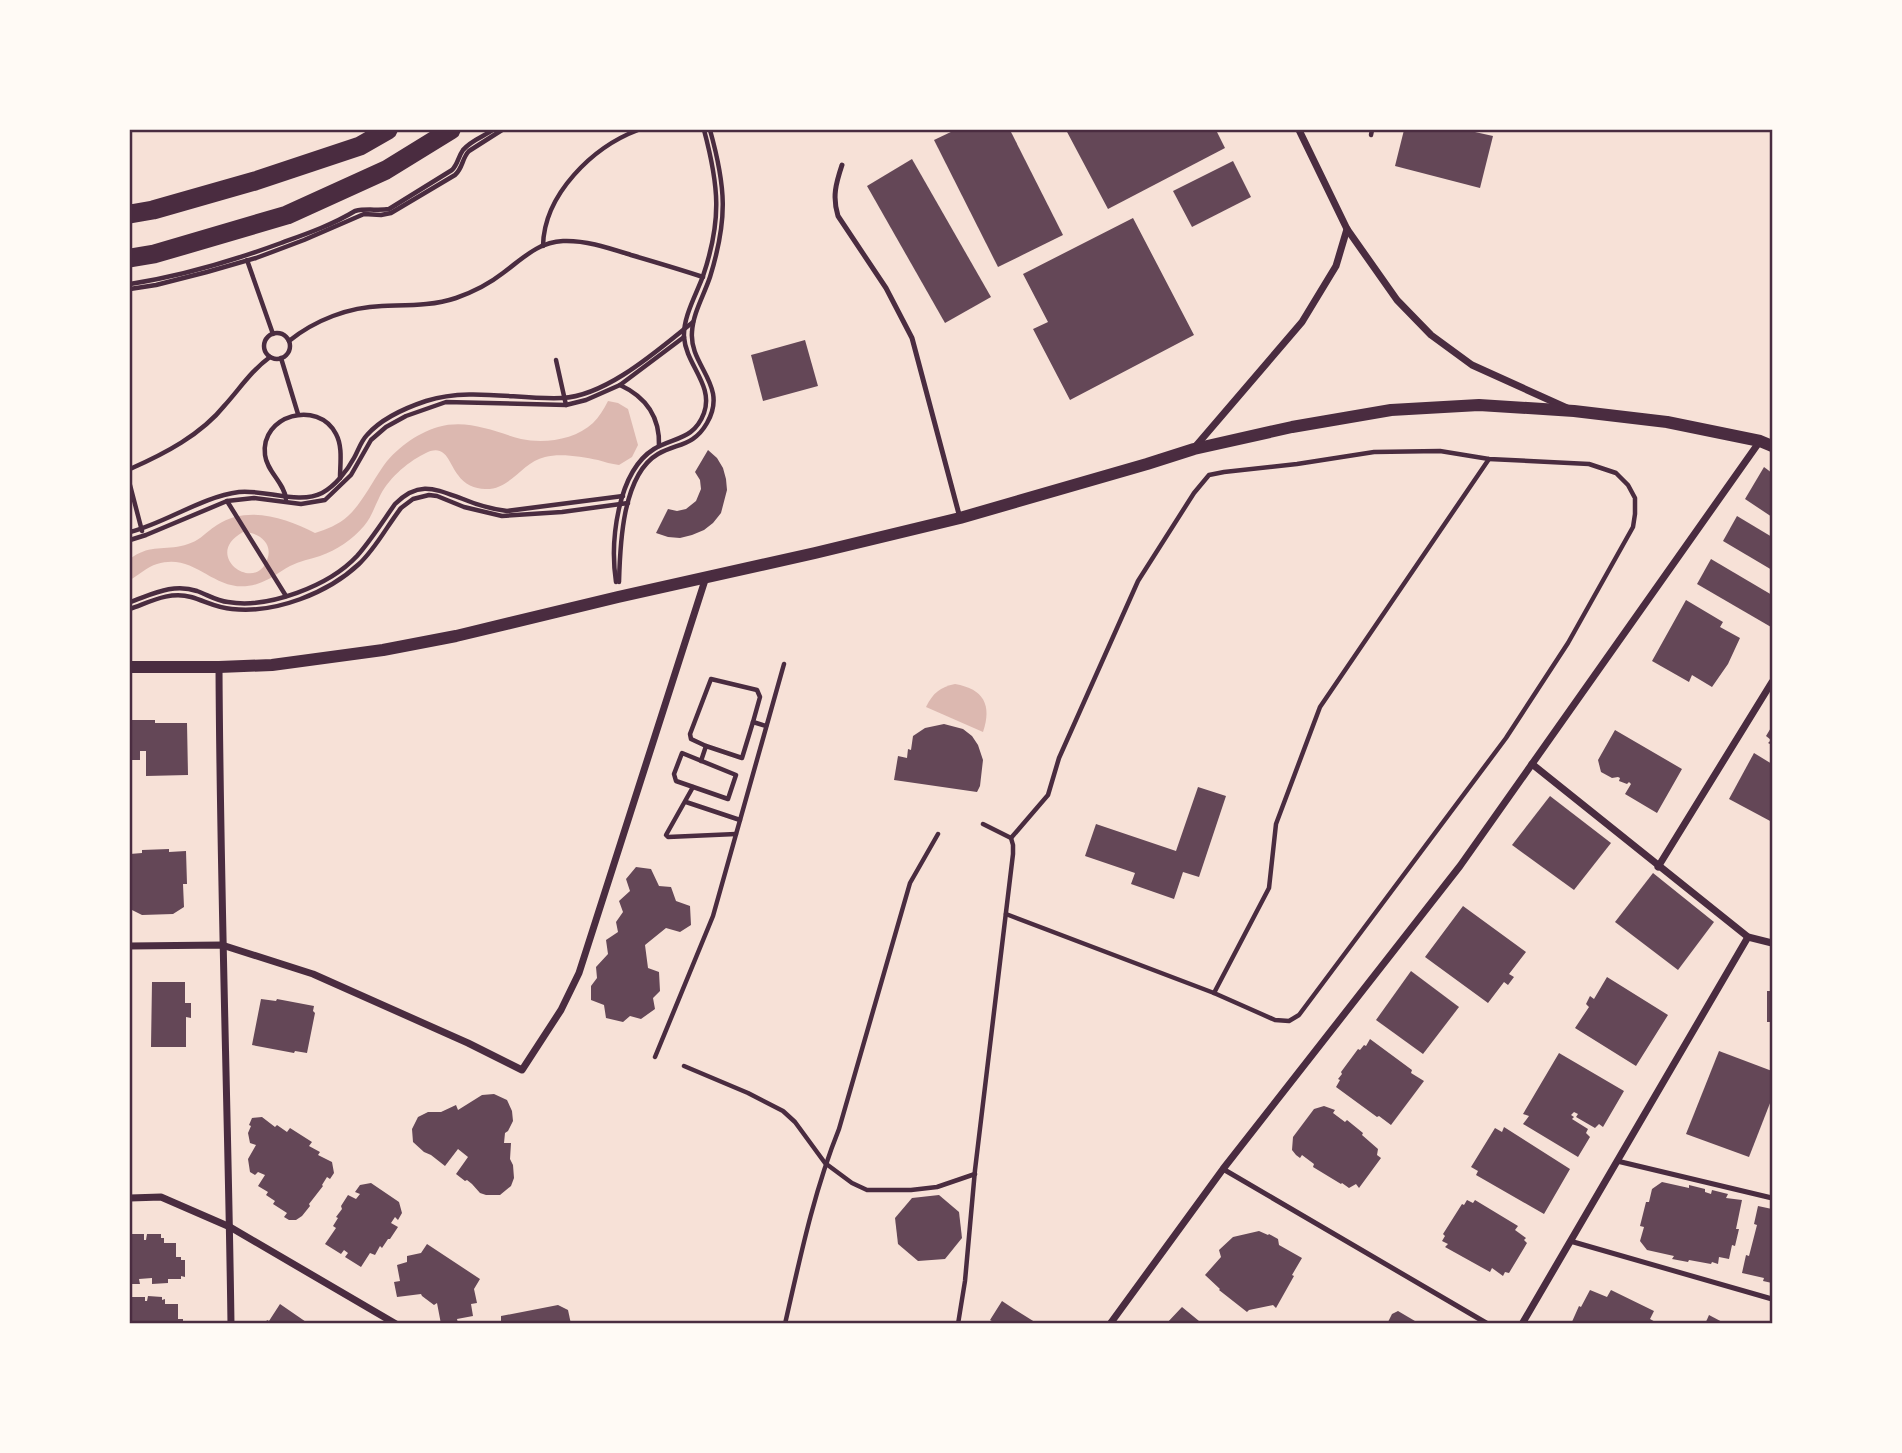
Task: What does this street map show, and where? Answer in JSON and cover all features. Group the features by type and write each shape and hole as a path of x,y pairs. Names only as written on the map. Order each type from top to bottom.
{"highway":[{"path":"130,214 255,181 360,146 388,130"},
{"path":"130,257 154,254 287,215 386,170 452,130"}],"street":[{"path":"1299,130 1347,229 1397,300 1431,335 1472,365 1574,411"},
{"path":"1194,449 1302,322 1336,266 1347,229"},
{"path":"130,667 272,665 383,650 456,636 960,518 1194,449 1292,427 1391,410 1479,405 1574,411 1667,422 1773,446"},
{"path":"1110,1324 1223,1168 1460,866 1760,441"},
{"path":"130,946 222,945 313,974 522,1070 561,1010 579,973 706,578"},
{"path":"219,667 231,1324"},
{"path":"1658,867 1773,682"},
{"path":"1532,764 1748,937 1773,943"},
{"path":"1522,1324 1748,937"},
{"path":"130,1198 161,1197 230,1227 396,1324"}],"lane":[{"path":"842,165 834,193 838,216 886,288 912,338 960,518"},
{"path":"1617,1161 1773,1198"},
{"path":"1223,1168 1488,1324"},
{"path":"1570,1241 1773,1299"}],"path":[{"path":"130,289 247,260 304,240 363,214 391,213 455,174 462,167 469,151 502,130"},
{"path":"542,246 555,203 573,176 597,152 638,130"},
{"path":"618,597 613,542 623,496 633,471 640,460 659,446 686,436 701,420 705,411 706,393 684,337 715,230 717,208 713,163 704,130"},
{"path":"618,597 620,542 628,503 639,474 662,452 690,441 707,423 711,413 713,392 691,336 693,322 710,276 724,208 719,162 710,130"},
{"path":"289,341 308,328 344,312 383,306 420,306 453,299 487,284 528,253 542,246 564,241 603,246 703,277"},
{"path":"247,260 273,334"},
{"path":"130,540 227,501 254,498 285,500 322,493 340,478 365,436 382,422 424,402 445,396 503,396 565,401 599,389 617,380 693,322"},
{"path":"273,334 283,334 289,341 289,351 281,358 270,357 266,353 264,344 268,336 273,334"},
{"path":"130,532 226,495 254,491 301,504 325,500 355,469 371,440 386,427 406,416 446,402 565,401 601,395 620,385 684,337"},
{"path":"130,469 167,451 208,422 225,406 246,378 270,357"},
{"path":"281,358 298,414"},
{"path":"556,360 565,401"},
{"path":"620,385 639,396 653,413 659,446"},
{"path":"285,500 282,486 269,468 265,454 267,439 274,427 285,417 298,414 314,415 327,423 336,434 340,448 339,488"},
{"path":"1006,914 1214,993 1275,1020 1289,1021 1299,1015 1506,738 1568,643 1633,527 1635,498 1628,485 1616,473 1589,464 1489,459 1440,451 1374,452 1209,475 1194,493 1138,581 1059,758 1048,795 1011,838"},
{"path":"1214,993 1269,888 1276,824 1320,707 1489,459"},
{"path":"130,485 144,535"},
{"path":"130,602 162,589 174,588 197,591 229,603 253,603 286,596 323,581 355,558 396,504 419,489 439,490 496,510 507,511 623,496"},
{"path":"130,609 174,595 184,595 237,610 271,607 307,596 326,587 360,563 401,508 420,496 437,496 464,507 502,516 562,512 628,503"},
{"path":"227,501 286,596"},
{"path":"655,1057 713,916 784,664"},
{"path":"711,679 757,690 760,697 742,758 706,746 691,739 690,734 711,679"},
{"path":"753,722 766,726"},
{"path":"701,761 706,746"},
{"path":"682,753 736,775 728,799 693,787 676,781 674,774 682,753"},
{"path":"693,787 666,835 668,838 736,834"},
{"path":"686,802 740,820"},
{"path":"958,1324 1013,854 1011,838 983,824"},
{"path":"785,1324 825,1163 839,1129 910,883 938,834"},
{"path":"684,1066 783,1111 825,1163 852,1183 867,1190 911,1191 937,1187 975,1174"}],"shaded area":[{"path":"608,401 628,409 638,445 632,457 619,465 565,455 545,457 530,464 502,485 481,489 463,481 446,455 437,450 431,451 410,462 392,479 382,491 371,516 349,540 326,554 301,561 262,582 242,586 229,585 184,563 171,562 153,565 130,580 130,559 149,550 174,547 197,540 229,519 267,516 315,533 332,526 353,511 382,468 399,449 414,438 438,427 460,424 521,439 549,441 586,429","holes":["243,532 263,540 269,554 261,570 252,573 235,567 229,560 227,551 231,541"]},
{"path":"955,684 973,690 983,700 987,714 983,732 926,707 937,691"}],"building":[{"path":"955,130 1010,130 1063,235 998,267 934,140"},
{"path":"1066,130 1216,130 1225,148 1108,209"},
{"path":"1404,130 1466,130 1493,136 1480,188 1395,166"},
{"path":"912,159 991,297 945,323 867,186"},
{"path":"1233,161 1251,197 1192,227 1173,191"},
{"path":"1133,218 1194,335 1070,400 1033,329 1048,322 1023,274"},
{"path":"805,340 818,386 763,401 751,355"},
{"path":"708,450 717,458 726,479 727,490 721,513 704,530 692,535 680,538 656,533 668,509 686,509 696,501 701,489 695,472"},
{"path":"1764,467 1772,473 1772,517 1745,499"},
{"path":"1737,516 1772,537 1772,570 1723,541"},
{"path":"1711,559 1772,595 1771,627 1697,584"},
{"path":"1686,600 1723,622 1720,627 1740,638 1728,664 1712,687 1692,675 1689,682 1652,661"},
{"path":"130,720 187,723 188,775 146,776 146,751 140,751 140,760 130,760"},
{"path":"944,724 963,729 978,745 983,760 977,792 894,780 898,756 907,758 913,736 925,728"},
{"path":"1772,726 1772,745 1768,743 1771,740 1766,736"},
{"path":"1615,730 1682,769 1657,813 1625,794 1631,784 1629,782 1627,784 1619,781 1618,777 1612,778 1601,772 1598,760"},
{"path":"1754,753 1772,764 1772,822 1729,799"},
{"path":"1198,787 1226,796 1199,877 1183,872 1174,899 1131,884 1135,873 1085,856 1096,824 1176,851"},
{"path":"1550,796 1611,843 1574,890 1512,845"},
{"path":"169,849 169,852 186,851 187,884 183,884 184,907 173,914 142,915 130,909 130,854 142,853 142,850"},
{"path":"636,867 651,869 659,886 671,887 676,901 690,906 691,925 680,932 666,928 645,945 648,968 659,972 660,991 653,998 655,1009 641,1019 630,1016 623,1022 606,1018 604,1005 591,1000 591,986 597,978 596,967 608,954 606,940 618,932 616,922 623,912 619,901 630,891 626,879"},
{"path":"1653,873 1714,922 1678,970 1615,922"},
{"path":"1463,906 1526,952 1509,974 1514,977 1508,985 1504,982 1488,1003 1425,957"},
{"path":"1411,971 1459,1007 1423,1054 1376,1020"},
{"path":"1607,977 1668,1015 1636,1066 1575,1028 1589,1007 1586,1004 1590,996 1594,999"},
{"path":"152,982 185,982 185,1003 191,1003 191,1018 186,1017 186,1047 151,1047"},
{"path":"1767,991 1772,991 1772,1022 1767,1022"},
{"path":"261,999 314,1006 307,1053 252,1045"},
{"path":"1370,1039 1424,1081 1391,1125 1336,1087 1341,1072 1358,1049 1366,1046"},
{"path":"1719,1051 1772,1071 1772,1098 1749,1157 1686,1134"},
{"path":"1559,1053 1624,1091 1603,1127 1599,1124 1595,1128 1576,1117 1578,1114 1574,1112 1571,1115 1574,1117 1572,1119 1588,1129 1586,1133 1590,1137 1578,1157 1523,1124 1529,1116 1523,1114"},
{"path":"494,1094 507,1100 512,1111 513,1121 505,1133 504,1143 511,1143 510,1159 514,1178 511,1186 500,1195 486,1195 456,1174 468,1157 458,1149 445,1166 413,1142 412,1129 418,1117 428,1112 441,1112 456,1105 458,1110 482,1095"},
{"path":"1324,1106 1335,1110 1333,1113 1345,1122 1347,1120 1378,1149 1377,1155 1381,1158 1359,1188 1356,1184 1349,1188 1341,1184 1292,1150 1293,1137 1314,1109"},
{"path":"262,1117 275,1127 277,1125 287,1132 290,1128 312,1142 309,1146 320,1152 318,1155 332,1162 334,1173 330,1179 327,1177 310,1206 296,1220 284,1217 287,1213 273,1204 275,1201 266,1195 268,1192 258,1186 265,1175 250,1172 248,1159 256,1145 250,1143 249,1125 252,1118"},
{"path":"1504,1127 1570,1169 1544,1214 1476,1175 1478,1171 1471,1167 1495,1128 1502,1132"},
{"path":"1662,1182 1689,1188 1689,1185 1705,1189 1705,1192 1711,1194 1712,1190 1728,1194 1726,1198 1742,1200 1736,1229 1739,1229 1729,1259 1719,1257 1718,1264 1688,1262 1647,1250 1640,1241 1644,1227 1640,1226 1652,1189"},
{"path":"371,1183 399,1202 402,1213 398,1220 395,1217 391,1223 398,1227 390,1239 382,1248 380,1246 375,1255 370,1253 361,1267 345,1257 348,1253 344,1250 341,1254 325,1244 336,1228 333,1226 338,1218 336,1217 348,1195 356,1199 360,1194 355,1192 360,1185"},
{"path":"939,1195 959,1212 962,1238 945,1259 918,1261 898,1244 895,1218 912,1198"},
{"path":"1467,1200 1473,1203 1475,1200 1518,1226 1515,1230 1526,1238 1524,1240 1527,1243 1509,1273 1505,1272 1503,1276 1492,1268 1490,1272 1445,1247 1448,1244 1442,1241 1445,1236 1443,1234"},
{"path":"1758,1206 1772,1209 1772,1283 1763,1281 1764,1278 1742,1273 1757,1225 1754,1224"},
{"path":"1259,1231 1278,1239 1279,1245 1302,1258 1276,1308 1273,1305 1247,1312 1205,1275 1221,1257 1219,1250 1233,1237"},
{"path":"130,1234 144,1234 146,1240 147,1234 161,1234 164,1243 176,1243 176,1257 185,1260 185,1277 168,1279 168,1283 152,1284 152,1278 139,1279 140,1284 130,1284"},
{"path":"427,1244 480,1279 474,1289 477,1303 471,1304 473,1316 457,1319 458,1323 455,1324 441,1324 437,1303 434,1305 421,1294 397,1297 394,1282 400,1281 397,1265 407,1262 407,1256 421,1253"},
{"path":"1590,1290 1607,1297 1611,1290 1654,1311 1650,1319 1659,1324 1571,1324"},
{"path":"148,1296 162,1297 165,1304 178,1304 178,1319 183,1319 183,1324 130,1324 131,1297 145,1297 147,1301"},
{"path":"1002,1301 1038,1324 997,1324 990,1320"},
{"path":"280,1304 309,1324 265,1324"},
{"path":"558,1305 568,1310 571,1324 501,1324 501,1316"},
{"path":"1182,1307 1199,1321 1203,1324 1166,1324"},
{"path":"1398,1311 1420,1324 1387,1324 1392,1314"},
{"path":"1709,1315 1726,1324 1705,1324"}]}
